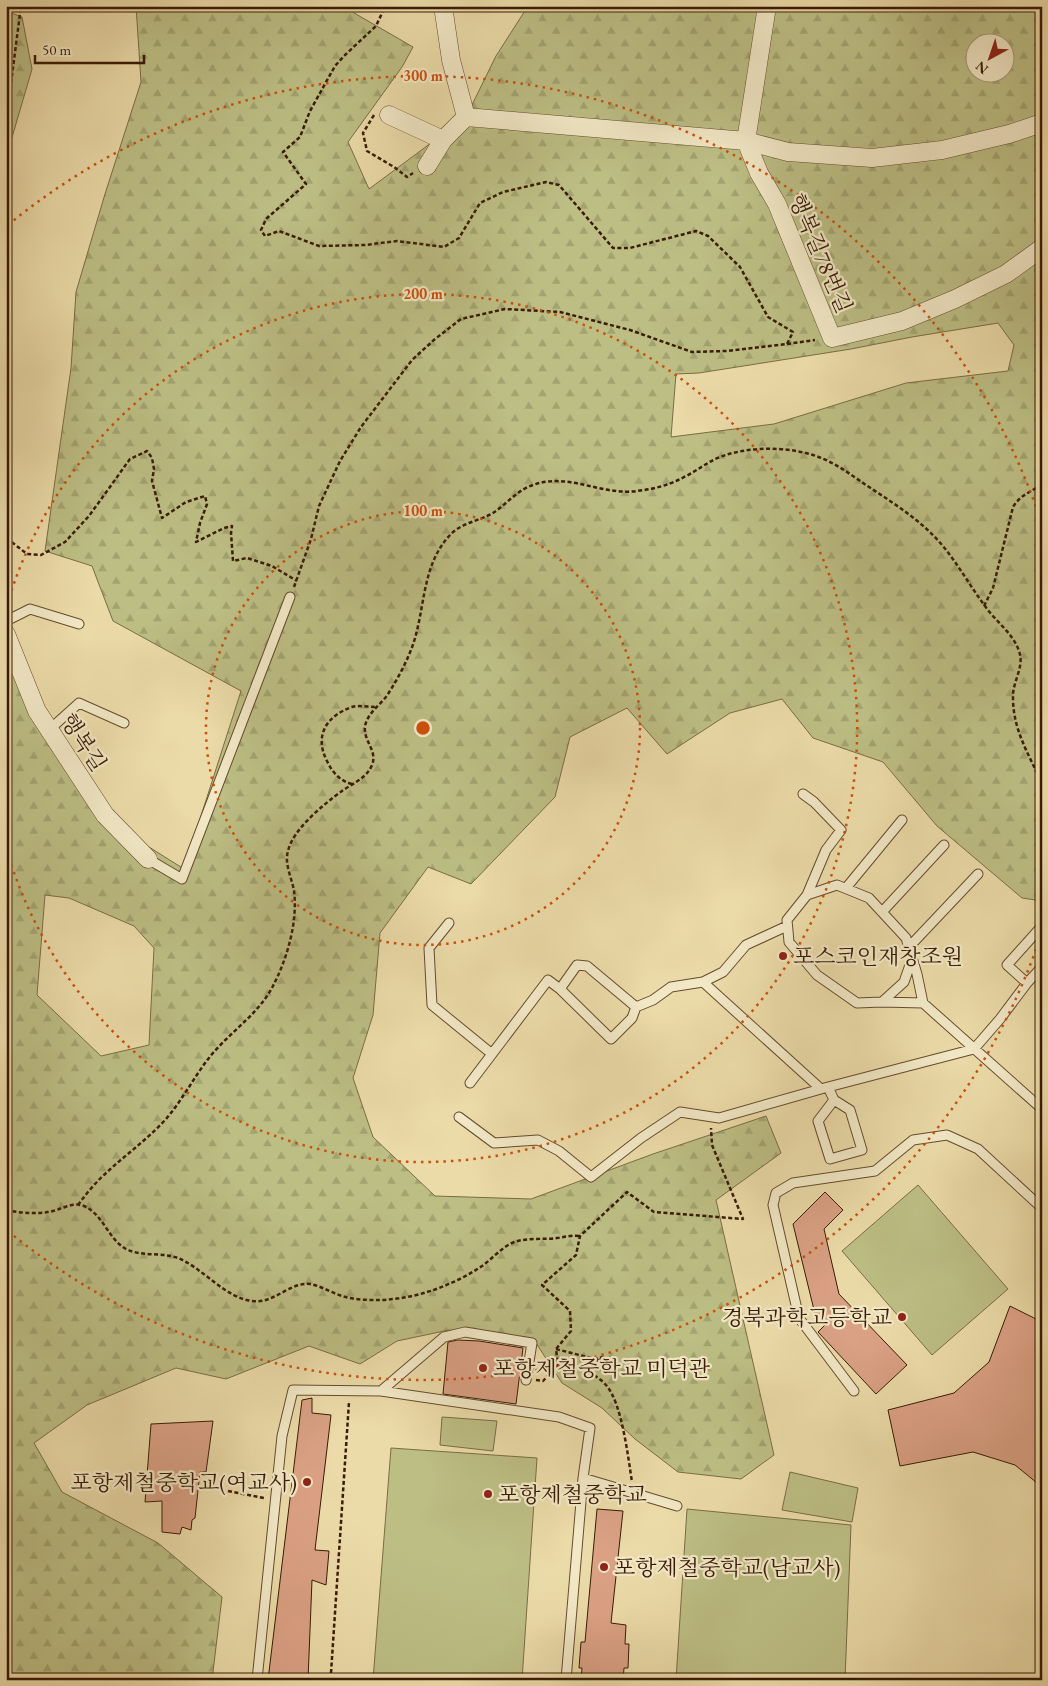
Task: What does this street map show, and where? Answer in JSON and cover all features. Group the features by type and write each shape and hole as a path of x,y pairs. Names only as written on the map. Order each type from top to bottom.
{"street":[{"path":"444,6 451,60 466,117"},
{"path":"746,141 767,6"},
{"path":"389,115 443,140"},
{"path":"427,166 443,140 466,117 746,141 788,152 872,158 942,150 1009,134 1042,123"},
{"name":"행복길78번길","path":"746,141 759,172 777,204 832,338 902,321 955,299 1006,274 1042,248"},
{"name":"행복길","path":"6,634 37,711 105,815 148,859"}],"lane":[{"path":"148,859 182,879 290,597"},
{"path":"6,621 30,609 79,624"},
{"path":"49,730 79,702 124,723"},
{"path":"802,794 814,802 841,830 826,850 807,895 787,920 789,942 817,975 857,1003 923,1003"},
{"path":"846,888 902,820"},
{"path":"882,912 944,845"},
{"path":"909,947 978,874"},
{"path":"807,895 837,885 869,898 906,938 923,1003 1042,1109"},
{"path":"449,923 429,948 432,1005 492,1054"},
{"path":"470,1083 548,980 560,988 611,1038 632,1018 636,1007 653,1000 671,987 703,982 723,972 746,945 787,926"},
{"path":"1027,983 1007,965 1042,926"},
{"path":"882,1002 904,982 912,959"},
{"path":"560,988 576,965 586,966 636,1007"},
{"path":"459,1117 494,1143 538,1140 558,1151 591,1177 641,1138 680,1112 719,1118 974,1049 1000,1020 1027,983 1042,967"},
{"path":"703,982 825,1088 834,1100 850,1110 862,1150 830,1159 818,1121 834,1100"},
{"path":"854,1391 799,1318 773,1205 776,1193 793,1184 874,1171 913,1140 946,1135 978,1149 1042,1208"},
{"path":"381,1391 444,1337 465,1332 532,1343 526,1380"},
{"path":"257,1680 282,1436 293,1390 381,1391 560,1417 590,1428 583,1478 566,1680"},
{"path":"583,1478 677,1506"}],"path":[{"path":"6,122 21,6"},
{"path":"392,6 383,11 376,26 335,66 310,111 300,137 283,152 306,184 266,219 261,230 265,236 279,231 319,246 365,245 397,241 444,247 459,238 480,203 503,192 546,182 559,185 613,248 630,248 696,231 708,236 740,267 768,317 793,332 787,344"},
{"path":"389,115 376,110 363,134 367,151 407,177 427,166"},
{"path":"6,540 9,540 27,554 41,555 65,542 89,516 130,459 147,451 152,458 154,470 152,481 162,518 186,502 205,496 207,504 196,542 232,526 233,561 247,558 272,566 297,581 312,539 319,506 340,461 361,427 412,360 461,319 505,309 560,312 630,330 692,352 726,351 832,338"},
{"path":"6,1210 36,1213 56,1211 78,1204 105,1174 143,1142 164,1121 184,1096 214,1052 266,997 275,982 285,958 293,921 294,894 287,864 288,850 297,833 306,822 328,802 360,781 372,766 374,758 365,729 367,721 375,707 386,698 409,653 418,627 427,577 436,556 446,539 456,529 495,512 529,486 542,482 565,482 580,483 611,491 633,492 659,487 679,480 718,458 742,451 779,449 814,455 835,465 892,502 923,526 944,548 984,606 1008,633 1019,650 1021,660 1013,690 1014,711 1020,738 1042,783"},
{"path":"984,606 993,588 1013,508 1023,494 1042,484"},
{"path":"353,784 345,782 328,763 321,746 322,731 333,718 347,710 354,707 375,707"},
{"path":"526,1380 543,1381 558,1365 556,1349 571,1330 570,1311 542,1285 576,1255 580,1236 627,1192 654,1212 743,1219 712,1145 711,1116"},
{"path":"78,1204 90,1209 117,1241 126,1248 137,1252 179,1258 232,1293 253,1301 264,1301 294,1287 310,1284 349,1298 366,1300 396,1299 438,1289 462,1278 514,1242 580,1236"},
{"path":"556,1349 595,1359 603,1358 587,1370 606,1385 618,1408 633,1493"},
{"path":"332,1673 350,1391"},
{"path":"228,1491 276,1500"}],"green space":[{"path":"136,6 342,6 413,47 402,67 348,142 369,189 466,117 496,56 528,6 1023,6 1042,10 1042,901 1022,898 937,826 883,762 813,738 782,699 730,713 667,754 627,708 570,737 555,797 471,884 428,867 380,933 373,1015 353,1078 373,1137 435,1196 531,1199 653,1154 766,1116 781,1153 716,1200 774,1455 741,1479 678,1472 635,1439 602,1408 562,1383 534,1340 449,1330 397,1341 360,1364 309,1346 226,1379 176,1368 87,1405 34,1443 62,1492 158,1543 222,1597 212,1680 6,1680 6,652 98,815 184,869 241,691 113,621 92,566 45,551 71,368 76,292 141,82","holes":["998,323 1014,345 1008,371 906,383 774,424 671,437 676,374 699,373 851,349","45,895 69,898 134,926 154,948 149,1045 101,1056 37,995"]},
{"path":"6,11 22,17 32,69 6,158"},
{"path":"918,1185 1008,1289 932,1355 842,1251"},
{"path":"442,1417 497,1421 493,1451 440,1445"},
{"path":"391,1448 537,1458 522,1680 373,1680"},
{"path":"790,1472 858,1488 852,1522 782,1510"},
{"path":"687,1509 851,1525 845,1680 676,1680"}],"building":[{"path":"825,1192 843,1210 824,1229 839,1294 907,1365 876,1394 818,1332 825,1325 815,1314 793,1224"},
{"path":"1010,1306 1042,1322 1042,1487 1015,1465 973,1452 900,1466 888,1410 954,1393 989,1362"},
{"name":"포항제철중학교 미덕관","path":"458,1340 479,1341 523,1348 516,1404 443,1394 448,1342"},
{"name":"포항제철중학교(여교사)","path":"312,1398 312,1413 331,1415 315,1550 329,1551 326,1585 312,1580 308,1680 268,1680 302,1400"},
{"path":"213,1421 206,1472 200,1472 195,1518 192,1520 191,1530 182,1527 180,1534 162,1532 162,1501 145,1502 151,1424"},
{"name":"포항제철중학교(남교사)","path":"597,1509 623,1511 611,1623 626,1625 625,1644 629,1644 628,1668 624,1668 623,1680 581,1680 582,1668 579,1668 581,1642 585,1642"}],"place":[{"name":"포스코인재창조원","path":"783,956"},
{"name":"경북과학고등학교","path":"902,1317"},
{"name":"포항제철중학교 미덕관","path":"483,1368"},
{"name":"포항제철중학교(여교사)","path":"307,1482"},
{"name":"포항제철중학교","path":"488,1494"},
{"name":"포항제철중학교(남교사)","path":"604,1567"}]}
